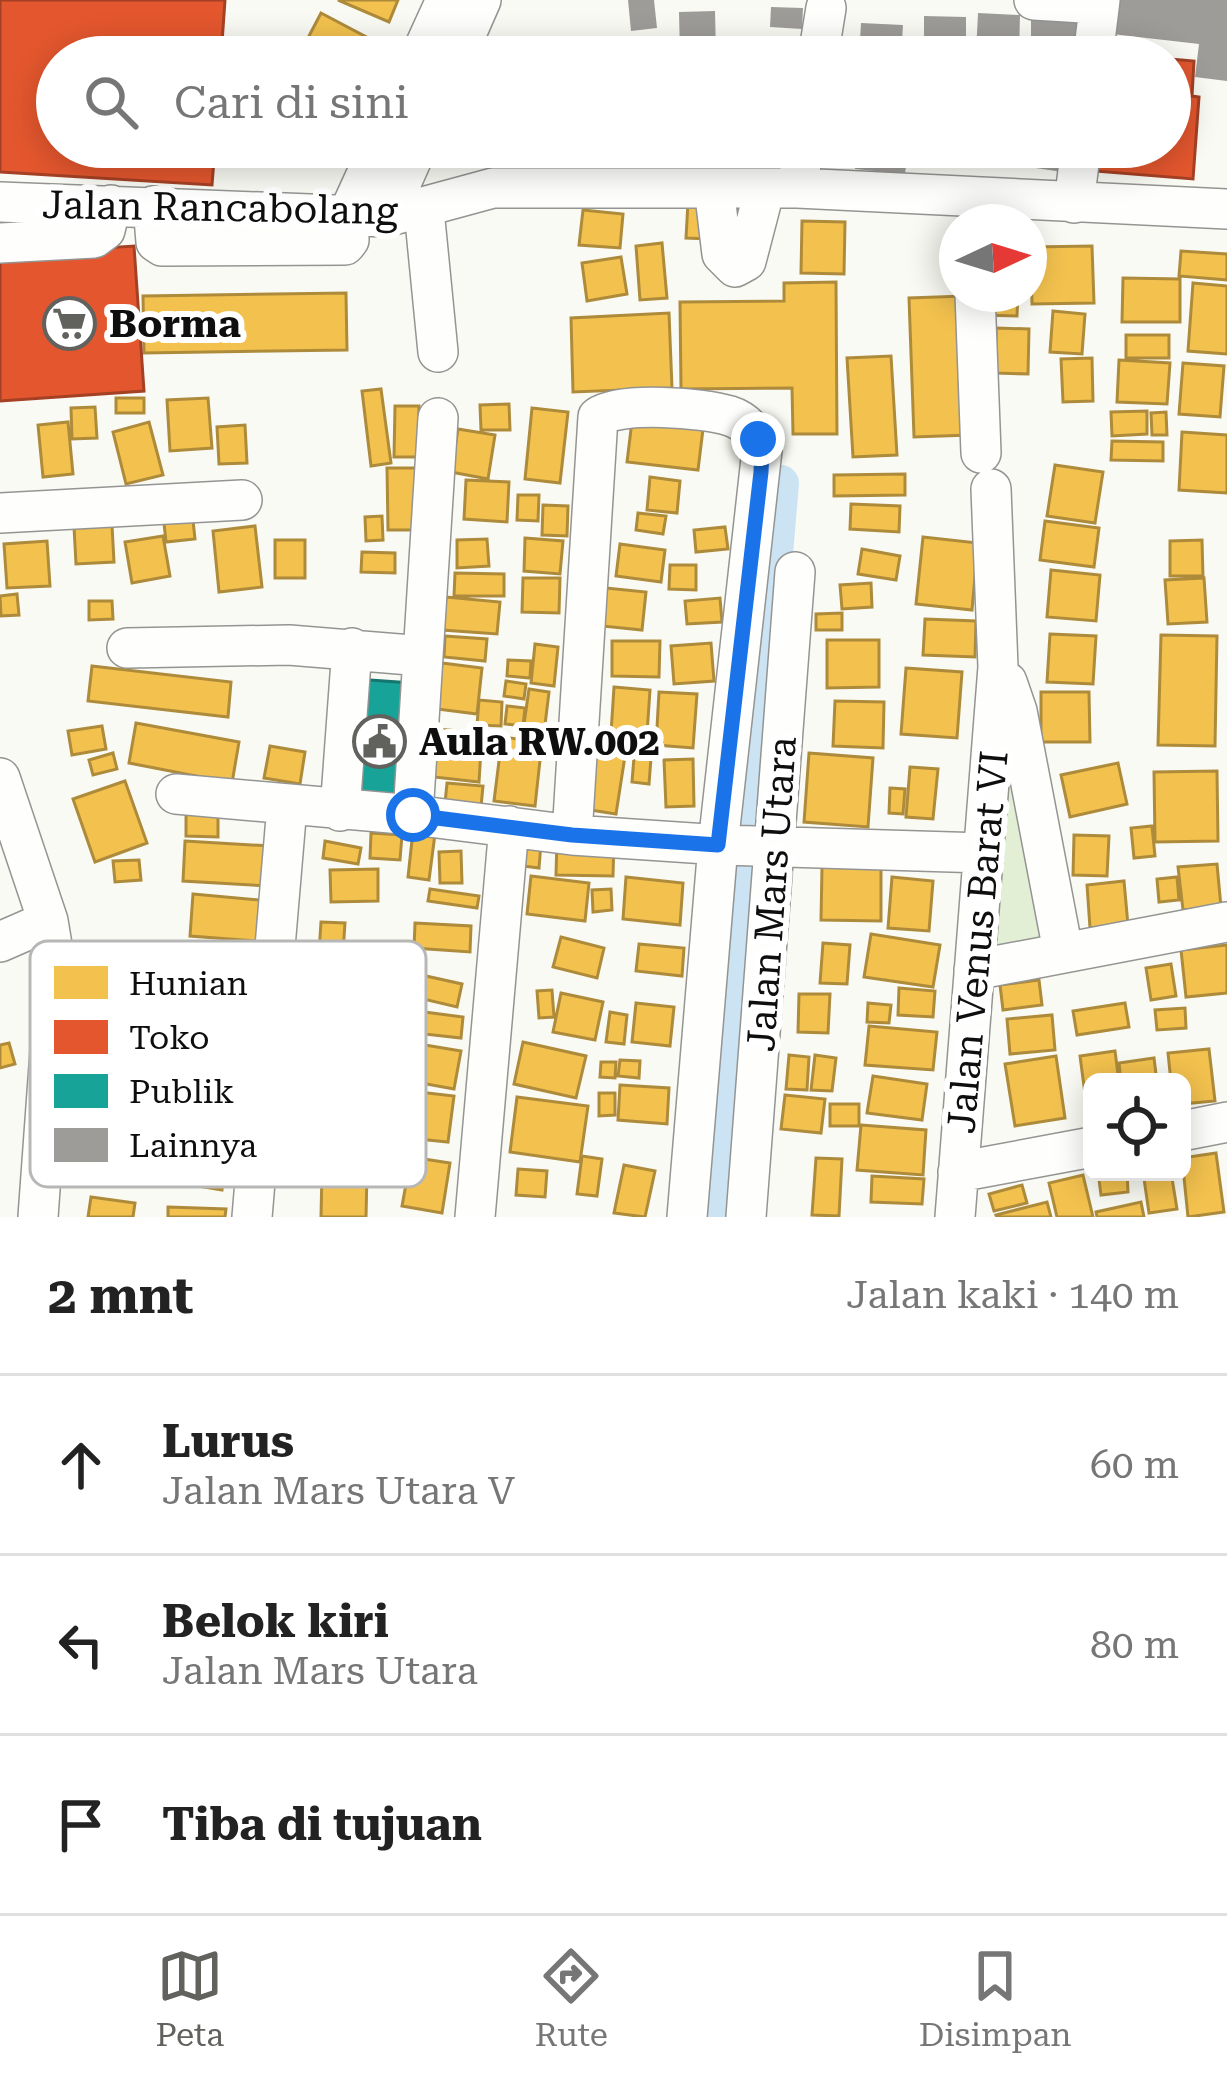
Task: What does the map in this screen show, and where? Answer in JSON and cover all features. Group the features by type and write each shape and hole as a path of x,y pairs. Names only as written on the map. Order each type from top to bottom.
{"street":[{"path":"1034,0 1100,2 1096,36"},
{"path":"436,36 462,3"},
{"path":"458,36 462,3"},
{"path":"821,36 826,8"},
{"path":"381,168 386,214 439,352"},
{"path":"386,214 407,168"},
{"path":"714,188 722,254 735,267 746,261 792,168"},
{"path":"1074,203 1079,168"},
{"name":"Jalan Rancabolang","path":"0,202 386,214 500,188 781,188 939,206"},
{"path":"0,243 94,238 105,230 111,205"},
{"name":"Jalan Rancabolang","path":"1047,205 1227,209"},
{"name":"Jalan Venus Barat VI","path":"955,1217 998,668 976,312"},
{"name":"Jalan Mars Utara","path":"572,835 596,424 602,412 670,409 733,417 748,428 762,450 745,846 746,1217"},
{"path":"413,815 438,418"},
{"path":"0,513 242,500"},
{"name":"Jalan Mars Utara","path":"687,1217 745,846 796,572"},
{"path":"127,648 289,645 423,656"},
{"path":"340,811 352,648"},
{"name":"Jalan Venus Barat VI","path":"998,668 1018,711 1063,950"},
{"path":"0,778 51,941"},
{"path":"176,794 572,835 984,853"},
{"path":"276,941 287,806"},
{"path":"475,1217 509,826"},
{"path":"0,941 48,921"},
{"path":"974,970 1227,922"},
{"path":"1191,1129 1227,1122"},
{"path":"958,1172 1083,1150"},
{"path":"38,1217 40,1187"},
{"path":"253,1217 255,1187"}],"green space":[{"path":"1008,710 1056,945 982,959"}],"building: Hunian":[{"path":"338,0 398,0 389,22"},
{"path":"321,13 364,36 309,36"},
{"path":"688,202 710,203 709,239 686,238"},
{"path":"583,210 623,214 620,248 579,245"},
{"path":"802,221 845,222 844,274 801,273"},
{"path":"662,243 667,298 640,300 636,246"},
{"path":"1092,246 1094,303 1047,304 1047,247"},
{"path":"1181,251 1227,254 1227,280 1179,276"},
{"path":"621,257 627,294 587,301 582,263"},
{"path":"1123,278 1180,279 1180,322 1122,322"},
{"path":"836,282 837,434 793,434 792,388 681,389 680,302 784,301 784,283"},
{"path":"1193,283 1227,286 1227,354 1188,351"},
{"path":"346,293 347,350 144,353 143,296"},
{"path":"939,297 939,312 965,312 970,435 914,437 909,298"},
{"path":"1053,311 1085,314 1082,354 1050,352"},
{"path":"981,312 1017,312 1017,316"},
{"path":"669,313 672,388 573,392 571,318"},
{"path":"996,328 1029,329 1028,374 996,373"},
{"path":"1126,335 1169,335 1169,358 1126,358"},
{"path":"891,356 897,455 853,457 847,358"},
{"path":"1092,358 1093,401 1063,402 1061,359"},
{"path":"1119,360 1170,363 1167,404 1117,402"},
{"path":"1183,363 1224,366 1220,417 1179,414"},
{"path":"381,389 391,463 371,466 362,391"},
{"path":"116,398 144,398 144,413 116,413"},
{"path":"208,398 212,448 170,451 167,400"},
{"path":"509,404 510,430 481,430 480,405"},
{"path":"395,406 419,406 418,457 394,457"},
{"path":"95,407 97,438 72,439 71,408"},
{"path":"532,408 568,412 560,483 525,479"},
{"path":"1147,411 1147,434 1112,436 1111,412"},
{"path":"1166,412 1167,435 1152,435 1151,413"},
{"path":"633,413 704,421 698,470 627,462"},
{"path":"68,422 73,474 43,477 38,425"},
{"path":"149,422 163,475 126,484 113,432"},
{"path":"245,425 247,463 219,464 217,427"},
{"path":"458,429 495,435 488,479 451,472"},
{"path":"1182,432 1227,435 1227,493 1179,490"},
{"path":"1112,441 1163,442 1163,461 1111,460"},
{"path":"1055,465 1103,472 1095,523 1047,516"},
{"path":"387,468 416,468 417,530 388,530"},
{"path":"905,474 905,495 834,496 834,475"},
{"path":"650,477 680,481 677,513 647,510"},
{"path":"466,480 509,482 507,522 464,519"},
{"path":"518,495 539,495 538,521 517,520"},
{"path":"851,504 900,506 899,532 850,529"},
{"path":"543,505 568,506 567,536 542,535"},
{"path":"192,511 195,539 166,542 163,514"},
{"path":"638,513 666,516 663,534 636,530"},
{"path":"382,516 383,540 366,541 365,517"},
{"path":"1045,521 1099,528 1094,567 1040,560"},
{"path":"112,525 114,562 76,564 74,527"},
{"path":"255,526 262,587 219,592 213,531"},
{"path":"725,527 728,549 696,552 694,530"},
{"path":"163,536 170,576 132,583 125,542"},
{"path":"923,537 978,543 972,610 916,604"},
{"path":"525,538 563,541 560,574 524,571"},
{"path":"487,539 489,566 457,568 457,540"},
{"path":"275,540 305,540 305,578 275,578"},
{"path":"1202,540 1203,576 1170,576 1170,541"},
{"path":"47,541 50,586 7,588 4,544"},
{"path":"620,544 665,550 661,582 616,576"},
{"path":"862,549 900,556 896,580 858,574"},
{"path":"362,552 395,553 395,573 361,572"},
{"path":"670,565 696,565 696,590 669,589"},
{"path":"1051,570 1100,575 1096,621 1047,617"},
{"path":"455,573 504,574 504,596 454,596"},
{"path":"523,578 560,578 559,613 522,612"},
{"path":"1204,578 1207,622 1168,624 1165,580"},
{"path":"871,583 872,607 842,609 840,585"},
{"path":"606,588 646,592 642,630 602,626"},
{"path":"17,594 19,615 1,616 0,596"},
{"path":"446,597 500,602 497,634 443,630"},
{"path":"720,598 722,622 687,624 685,601"},
{"path":"89,601 112,601 113,619 89,620"},
{"path":"842,613 842,630 816,630 816,614"},
{"path":"925,619 976,621 975,657 923,655"},
{"path":"1050,634 1096,636 1093,684 1047,682"},
{"path":"1161,635 1217,636 1215,746 1158,745"},
{"path":"445,636 487,639 485,661 444,657"},
{"path":"827,640 879,640 879,687 827,688"},
{"path":"612,641 660,641 659,677 612,676"},
{"path":"711,643 714,681 674,684 671,646"},
{"path":"535,644 558,647 554,686 531,683"},
{"path":"508,660 531,661 530,678 507,676"},
{"path":"442,663 482,668 477,714 437,709"},
{"path":"92,666 231,682 228,717 88,701"},
{"path":"906,668 962,672 957,738 901,734"},
{"path":"506,681 526,684 524,699 504,696"},
{"path":"614,687 650,690 647,734 611,733"},
{"path":"529,689 549,692 544,733 523,731"},
{"path":"659,692 697,694 693,748 656,745"},
{"path":"1041,692 1089,692 1090,742 1041,742"},
{"path":"479,700 502,702 501,726 477,725"},
{"path":"835,701 884,702 883,748 833,746"},
{"path":"507,706 525,708 523,726 505,724"},
{"path":"136,723 239,742 232,783 129,763"},
{"path":"102,726 106,749 72,755 68,731"},
{"path":"437,729 482,733 479,782 434,777"},
{"path":"502,737 542,742 535,806 494,801"},
{"path":"270,746 305,752 300,784 264,778"},
{"path":"592,751 625,756 616,814 584,809"},
{"path":"113,753 117,769 93,775 89,760"},
{"path":"809,753 873,758 868,827 804,822"},
{"path":"634,757 651,758 649,784 632,782"},
{"path":"693,759 694,806 666,807 664,760"},
{"path":"1118,763 1127,804 1070,817 1061,775"},
{"path":"910,767 938,769 933,819 906,817"},
{"path":"1217,771 1218,841 1155,842 1154,772"},
{"path":"125,781 147,843 95,862 73,799"},
{"path":"447,783 483,786 481,807 445,803"},
{"path":"890,788 905,789 903,814 889,813"},
{"path":"186,812 218,812 218,837 186,836"},
{"path":"1152,826 1155,856 1134,858 1131,828"},
{"path":"413,831 435,834 429,880 408,877"},
{"path":"371,833 402,835 400,860 370,858"},
{"path":"1074,835 1109,836 1107,876 1073,875"},
{"path":"557,839 614,840 613,876 556,875"},
{"path":"185,841 271,846 269,886 183,881"},
{"path":"325,841 361,848 358,864 323,858"},
{"path":"524,842 541,843 539,868 523,866"},
{"path":"461,851 462,883 440,883 439,852"},
{"path":"139,860 141,880 115,882 113,861"},
{"path":"1217,864 1221,907 1183,910 1178,867"},
{"path":"822,867 881,868 881,921 821,920"},
{"path":"378,869 378,901 331,902 330,870"},
{"path":"531,876 589,883 585,921 527,914"},
{"path":"626,877 683,883 680,925 623,919"},
{"path":"892,877 933,881 929,931 888,928"},
{"path":"1177,877 1179,900 1159,902 1157,879"},
{"path":"1124,881 1128,925 1090,928 1087,885"},
{"path":"430,889 479,896 477,908 428,901"},
{"path":"611,889 612,910 593,912 592,890"},
{"path":"193,894 260,900 257,941 190,936"},
{"path":"321,922 345,923 344,941 320,941"},
{"path":"415,923 471,926 470,952 426,949 426,941 414,941"},
{"path":"871,934 940,945 933,987 864,977"},
{"path":"561,937 604,948 597,978 553,967"},
{"path":"823,943 850,945 847,984 820,983"},
{"path":"639,944 684,948 682,976 636,971"},
{"path":"1227,945 1227,993 1186,997 1181,950"},
{"path":"1171,964 1176,996 1151,1000 1146,968"},
{"path":"426,976 462,984 457,1007 426,1000"},
{"path":"1039,980 1042,1005 1003,1010 1000,985"},
{"path":"899,988 935,991 933,1017 898,1015"},
{"path":"552,990 554,1017 539,1018 537,991"},
{"path":"561,993 603,1002 595,1040 553,1032"},
{"path":"799,994 830,994 828,1033 798,1032"},
{"path":"636,1003 674,1007 670,1046 632,1042"},
{"path":"868,1003 891,1005 889,1023 867,1022"},
{"path":"1125,1003 1129,1027 1077,1035 1073,1011"},
{"path":"1185,1008 1186,1028 1157,1030 1155,1010"},
{"path":"426,1012 463,1017 461,1038 426,1034"},
{"path":"610,1012 627,1015 624,1044 606,1042"},
{"path":"1052,1015 1055,1050 1010,1054 1007,1019"},
{"path":"869,1026 937,1032 933,1070 865,1065"},
{"path":"523,1042 586,1056 576,1098 514,1084"},
{"path":"9,1043 15,1064 0,1068 0,1045"},
{"path":"426,1045 461,1051 454,1089 426,1084"},
{"path":"1209,1049 1215,1101 1191,1103 1191,1073 1170,1073 1168,1053"},
{"path":"1115,1051 1118,1073 1083,1073 1083,1079 1080,1056"},
{"path":"789,1055 809,1057 807,1090 786,1089"},
{"path":"815,1055 836,1058 832,1091 811,1090"},
{"path":"1056,1056 1065,1118 1015,1126 1005,1064"},
{"path":"1154,1058 1156,1073 1120,1073 1119,1063"},
{"path":"620,1060 640,1061 639,1078 618,1076"},
{"path":"601,1062 616,1062 615,1078 600,1077"},
{"path":"873,1076 927,1084 922,1120 867,1113"},
{"path":"620,1085 669,1088 667,1124 618,1120"},
{"path":"426,1093 454,1096 448,1142 426,1140"},
{"path":"599,1093 615,1093 615,1115 599,1116"},
{"path":"785,1095 825,1099 821,1133 781,1129"},
{"path":"517,1097 588,1106 580,1162 510,1152"},
{"path":"830,1104 859,1104 859,1126 830,1126"},
{"path":"861,1125 926,1130 923,1175 857,1170"},
{"path":"1216,1153 1224,1212 1188,1217 1184,1181 1191,1181 1191,1157"},
{"path":"582,1156 602,1159 597,1196 577,1194"},
{"path":"816,1158 842,1159 839,1216 812,1215"},
{"path":"426,1159 450,1163 442,1213 402,1206 405,1187 426,1187"},
{"path":"624,1165 655,1171 645,1217 614,1213"},
{"path":"518,1169 547,1171 545,1197 516,1195"},
{"path":"1083,1175 1093,1217 1057,1217 1049,1183"},
{"path":"872,1176 924,1179 922,1204 871,1202"},
{"path":"1099,1181 1127,1181 1128,1192 1101,1195"},
{"path":"1144,1181 1172,1181 1177,1209 1149,1213"},
{"path":"1022,1185 1027,1203 994,1211 989,1194"},
{"path":"322,1187 367,1187 366,1217 321,1217"},
{"path":"91,1197 135,1203 133,1217 88,1217"},
{"path":"1047,1202 1051,1217 996,1215"},
{"path":"1141,1202 1144,1217 1097,1217 1096,1212"},
{"path":"168,1207 226,1209 225,1217 168,1217"}],"building: Toko":[{"path":"0,0 225,0 222,36 36,36 36,168 213,168 212,185 0,172"},
{"path":"1191,61 1194,61 1192,96 1199,97 1193,179 1094,171 1191,168"},
{"name":"Borma","path":"134,246 144,391 0,401 0,255"}],"building: Publik":[{"name":"Aula RW.002","path":"356,679 411,683 404,801 349,798"}],"building: Lainnya":[{"path":"628,0 654,0 657,28 631,31"},
{"path":"1116,0 1227,0 1227,81 1195,77 1199,44 1191,43 1191,36 1112,34"},
{"path":"771,7 803,8 802,29 770,27"},
{"path":"715,11 716,36 680,36 679,12"},
{"path":"1031,11 1081,11 1081,36 1031,36"},
{"path":"978,13 1020,15 1019,36 977,36"},
{"path":"924,16 966,17 966,36 924,36"},
{"path":"861,23 903,25 902,36 860,36"},
{"path":"855,168 906,168 905,174"},
{"path":"1036,168 1076,168 1076,174"}],"waterway":[{"path":"719,1217 781,483"}],"place":[{"name":"Borma","path":"70,323"},
{"name":"Aula RW.002","path":"380,741"}],"route":[{"path":"413,815 572,835 718,845 761,472 758,439"}]}
